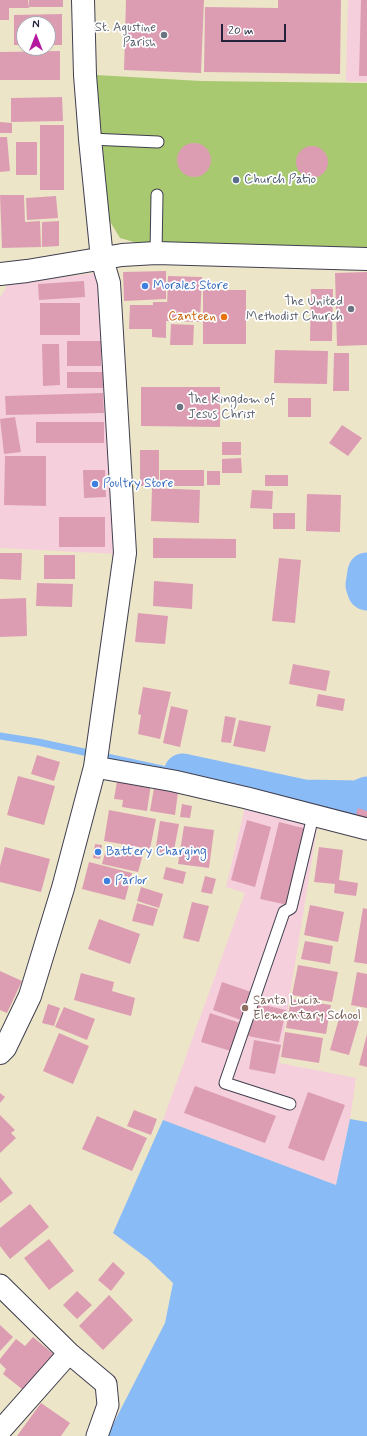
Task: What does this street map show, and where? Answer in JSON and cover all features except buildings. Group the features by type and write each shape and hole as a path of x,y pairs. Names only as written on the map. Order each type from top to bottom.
{"street":[{"path":"0,1053 5,1048 30,996 63,888 95,764 100,739 125,552 109,283 102,259 84,75 83,0"},
{"path":"0,274 122,255 156,253 367,259"},
{"path":"95,764 174,781 367,830"},
{"path":"0,1286 69,1353 106,1384 108,1405 96,1436"},
{"path":"0,1431 69,1353"}],"lane":[{"path":"90,139 158,142"},
{"path":"156,253 157,195"},
{"path":"290,1104 226,1083 284,912 291,908 313,816"}],"shaded area":[{"path":"348,0 367,0 367,82 346,81"},
{"path":"95,273 101,284 117,554 0,548 0,298 8,284"},
{"name":"Santa Lucia Elementary School","path":"246,803 318,822 279,1063 356,1078 350,1119 336,1185 163,1120 245,893 226,887"}],"green space":[{"name":"Church Patio","path":"96,75 201,81 367,83 367,248 141,244 120,238 109,220 100,139"}],"water":[{"path":"350,1119 367,1122 367,1436 107,1436 165,1323 173,1283 148,1259 113,1233 163,1120 336,1185"}],"waterway":[{"path":"367,572 365,585 367,591"},
{"path":"0,736 38,742 162,769"},
{"path":"183,773 304,799 358,800 367,796"}],"place":[{"name":"St. Agustine Parish","path":"164,35"},
{"name":"Church Patio","path":"236,180"},
{"name":"Morales Store","path":"145,286"},
{"name":"The United Methodist Church","path":"351,309"},
{"name":"Canteen","path":"224,317"},
{"name":"The Kingdom of Jesus Christ","path":"180,407"},
{"name":"Poultry Store","path":"95,484"},
{"name":"Battery Charging","path":"98,852"},
{"name":"Parlor","path":"107,881"},
{"name":"Santa Lucia Elementary School","path":"245,1008"}]}
